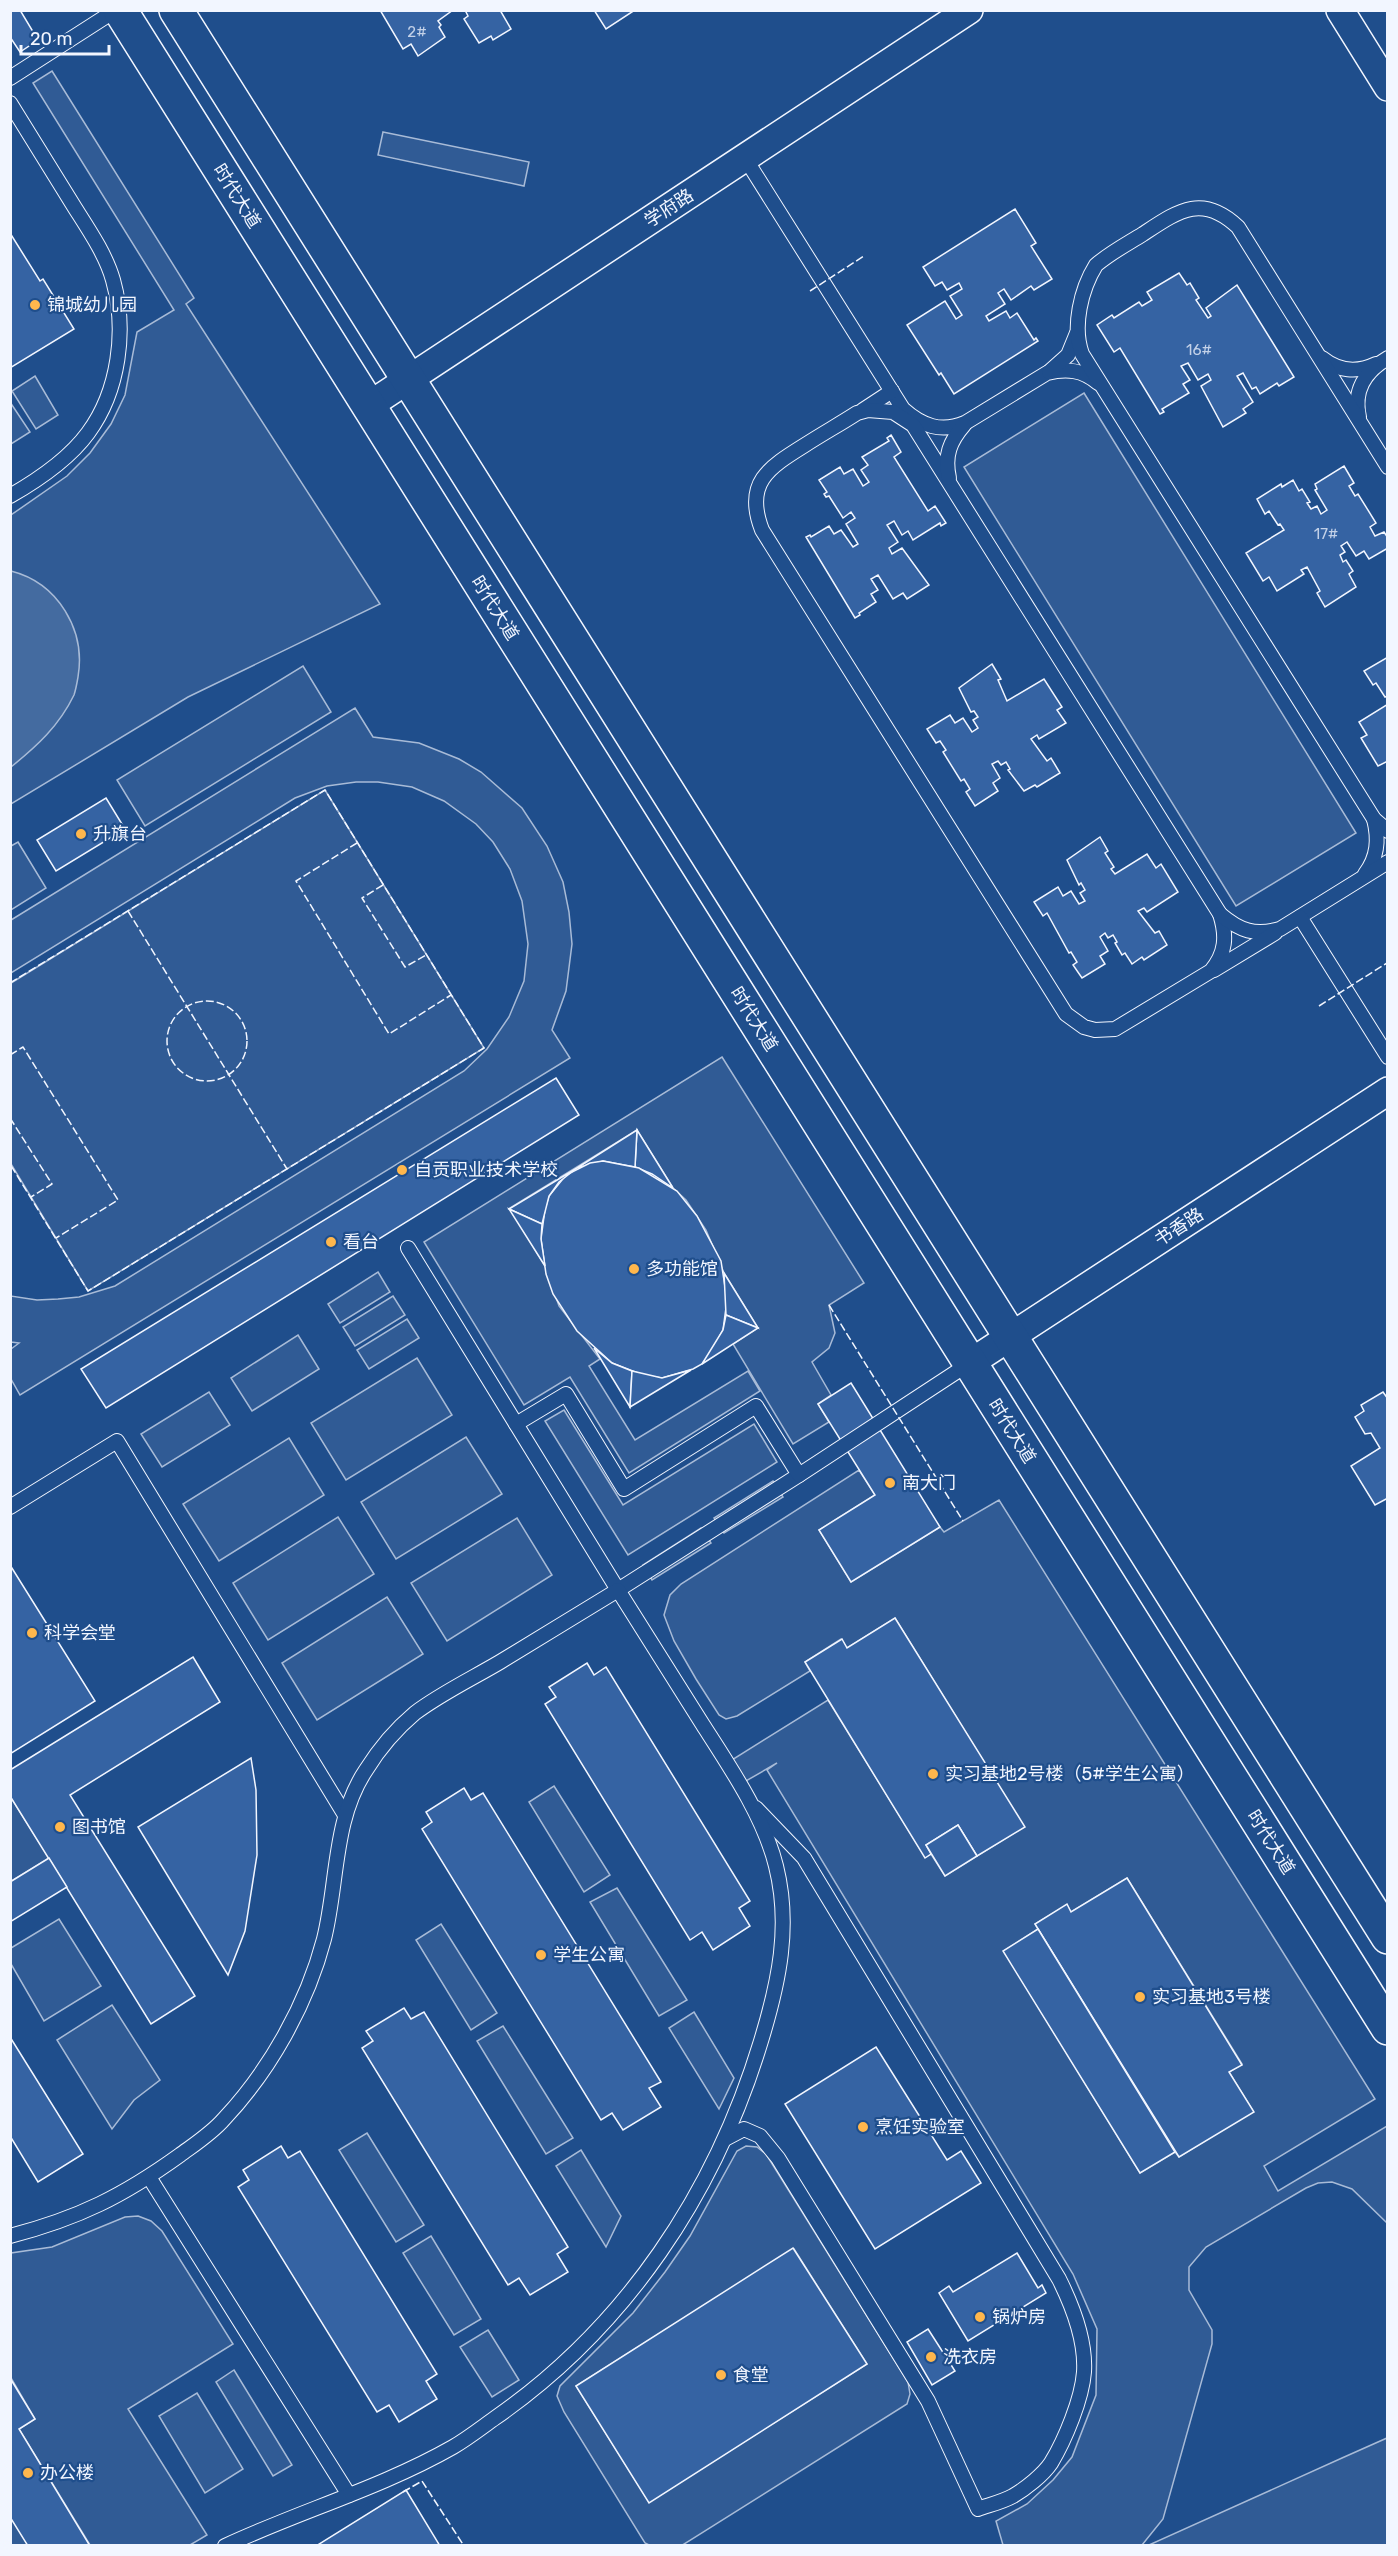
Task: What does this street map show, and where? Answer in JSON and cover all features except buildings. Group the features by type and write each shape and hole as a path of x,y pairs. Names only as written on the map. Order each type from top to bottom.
{"main road":[{"name":"时代大道","path":"118,10 1388,2028"},
{"path":"176,10 1388,1937"}],"street":[{"name":"学府路","path":"368,406 969,10"},
{"path":"1340,10 1388,87"},
{"name":"书香路","path":"970,1363 1388,1091"}],"lane":[{"path":"10,78 118,10"},
{"path":"10,103 96,242 113,279 120,322 119,354 109,392 88,433 61,460 29,485 10,496"},
{"path":"745,158 1221,914 1234,926 1249,933 1265,933 1280,929"},
{"path":"903,409 915,419 931,427 954,427 965,423 1047,373 1068,355 1078,328 1089,277 1096,265 1175,213 1195,207 1210,209 1223,215 1238,227 1388,467"},
{"path":"1078,328 1078,343 1082,354 1374,819 1388,831"},
{"path":"1315,351 1328,363 1353,370 1367,369 1384,360"},
{"path":"1361,425 1357,404 1358,393 1370,371 1384,360"},
{"path":"1047,373 1065,370 1084,374 1107,393"},
{"path":"892,391 773,465 757,491 755,504 762,530 1066,1014 1084,1027 1095,1030 1115,1029 1388,862"},
{"path":"858,413 882,410 893,412 913,425"},
{"path":"955,491 948,477 947,456 953,438 965,423"},
{"path":"1358,880 1368,870 1375,856 1378,839 1374,819"},
{"path":"1203,977 1218,963 1226,940 1221,914"},
{"path":"1300,917 1388,1056"},
{"path":"225,2546 349,2495 453,2447 526,2396 567,2360 627,2296 658,2257 699,2192 725,2139 751,2075 778,1979 783,1943 784,1910 770,1847 746,1797 719,1749 618,1590 408,1248"},
{"path":"10,2236 41,2228 102,2204 150,2177 223,2121 248,2091 299,2010 317,1964 326,1931 345,1815 364,1773 384,1744 416,1713 618,1590 970,1363"},
{"path":"516,1424 566,1394 624,1489 756,1406 799,1475"},
{"path":"10,1507 117,1441 345,1815"},
{"path":"725,2139 744,2129 760,2136 778,2158 928,2401 978,2509 1012,2496 1050,2464 1072,2418 1084,2373 1083,2355 1072,2305 1059,2279 804,1858 746,1797"},
{"path":"150,2177 349,2495"}],"shaded area":[{"path":"52,71 194,298 186,304 380,604 188,697 11,804 11,515 67,476 90,453 111,424 125,395 137,332 174,310 33,83"},
{"path":"383,132 529,162 524,186 378,155"},
{"path":"35,376 58,415 36,429 12,391"},
{"path":"1084,393 1356,833 1236,906 964,467"},
{"path":"10,402 30,432 11,444 10,444"},
{"path":"11,571 28,577 55,597 73,626 78,642 79,659 76,688 68,706 47,735 11,767"},
{"path":"303,666 331,712 145,826 117,780"},
{"path":"355,708 373,737 419,743 459,759 481,772 522,808 547,846 563,882 572,944 566,991 552,1030 570,1058 20,1395 11,1379 11,1349 19,1343 11,1342 11,1296 37,1300 79,1297 115,1286 464,1071 487,1049 509,1017 524,981 528,944 522,901 510,869 493,842 476,824 444,801 412,787 378,782 327,786 295,798 11,973 11,920"},
{"path":"325,790 484,1048 88,1291 11,1164 11,983"},
{"path":"18,842 46,888 11,910 11,846"},
{"path":"722,1057 864,1283 829,1305 835,1333 829,1348 812,1362 831,1395 818,1404 829,1422 793,1444 733,1344 758,1328 724,1273 706,1230 686,1200 673,1188 637,1130 510,1208 545,1266 559,1306 600,1359 589,1366 635,1440 748,1371 760,1391 629,1473 570,1377 524,1405 424,1242"},
{"path":"378,1272 390,1292 340,1323 328,1304"},
{"path":"393,1296 405,1315 355,1346 343,1327"},
{"path":"407,1319 419,1338 369,1369 357,1350"},
{"path":"298,1335 319,1369 252,1411 231,1378"},
{"path":"417,1358 452,1415 346,1480 311,1423"},
{"path":"209,1392 230,1425 162,1467 141,1434"},
{"path":"564,1410 623,1505 754,1424 777,1462 628,1555 545,1421"},
{"path":"466,1437 502,1494 396,1559 361,1502"},
{"path":"289,1438 324,1495 219,1561 183,1504"},
{"path":"859,1470 875,1495 819,1530 851,1582 940,1527 944,1532 999,1500 1375,2099 1264,2166 1278,2191 1387,2126 1387,2223 1352,2189 1332,2182 1318,2183 1206,2247 1189,2267 1189,2290 1212,2330 1212,2344 1163,2519 1142,2545 1003,2545 996,2521 1027,2504 1053,2480 1072,2457 1096,2395 1097,2329 1073,2274 767,1770 777,1763 739,1785 727,1763 828,1700 925,1857 931,1854 945,1876 1024,1827 895,1618 847,1648 841,1639 805,1662 810,1671 737,1716 726,1719 719,1715 696,1679 674,1641 664,1615 670,1595 681,1584","holes":["1127,1878 1242,2064 1229,2072 1253,2111 1179,2157 1175,2152 1140,2173 1004,1951 1038,1929 1035,1924 1067,1905 1071,1912"]},
{"path":"773,1481 783,1497 724,1533 714,1518"},
{"path":"338,1517 374,1574 268,1640 233,1583"},
{"path":"517,1518 552,1575 447,1641 411,1583"},
{"path":"701,1528 711,1543 652,1580 643,1565"},
{"path":"387,1597 423,1654 317,1720 282,1663"},
{"path":"554,1786 610,1875 584,1892 529,1802"},
{"path":"10,1796 49,1858 10,1882"},
{"path":"617,1888 687,2000 659,2016 590,1902"},
{"path":"59,1919 101,1986 44,2021 11,1964 11,1948"},
{"path":"441,1924 497,2013 471,2030 416,1940"},
{"path":"112,2005 160,2080 134,2100 112,2129 57,2040"},
{"path":"694,2012 734,2078 719,2109 669,2028"},
{"path":"503,2026 573,2138 546,2154 477,2041"},
{"path":"367,2133 424,2225 396,2242 339,2150"},
{"path":"746,2146 757,2147 766,2154 908,2382 910,2394 907,2404 681,2546 649,2545 645,2543 564,2412 557,2396 560,2386 633,2313 665,2272 690,2236 737,2151","holes":["794,2249 867,2364 649,2502 576,2386"]},
{"path":"581,2150 621,2216 606,2247 556,2166"},
{"path":"138,2216 151,2221 162,2231 233,2344 128,2409 207,2535 190,2545 90,2545 19,2429 35,2419 11,2378 11,2253 52,2247 125,2217"},
{"path":"431,2236 481,2319 454,2335 403,2253"},
{"path":"488,2330 519,2380 492,2397 460,2347"},
{"path":"234,2370 292,2465 273,2476 216,2382"},
{"path":"197,2393 243,2469 205,2493 159,2416"},
{"path":"1387,2438 1387,2545 1149,2545 1342,2458"},
{"path":"11,2517 28,2545 11,2545"}],"fence":[{"path":"810,291 864,256"},
{"path":"10,983 325,790 484,1048 88,1291 10,1164"},
{"path":"357,843 296,881 389,1034 451,995"},
{"path":"383,885 362,898 405,967 426,955"},
{"path":"128,911 287,1169"},
{"path":"1319,1006 1387,963"},
{"path":"207,1001 222,1004 235,1013 244,1026 247,1041 244,1056 235,1069 222,1078 207,1081 192,1078 179,1069 170,1056 167,1041 170,1026 179,1013 192,1004 207,1001"},
{"path":"10,1055 23,1047 118,1200 56,1238"},
{"path":"10,1118 52,1184 31,1197"},
{"path":"829,1305 963,1521"},
{"path":"403,2492 422,2481 464,2546"}],"place":[{"name":"锦城幼儿园","path":"35,305"},
{"name":"升旗台","path":"81,834"},
{"name":"自贡职业技术学校","path":"402,1170"},
{"name":"看台","path":"331,1242"},
{"name":"多功能馆","path":"634,1269"},
{"name":"南大门","path":"890,1483"},
{"name":"科学会堂","path":"32,1633"},
{"name":"实习基地2号楼（5#学生公寓）","path":"933,1774"},
{"name":"图书馆","path":"60,1827"},
{"name":"学生公寓","path":"541,1955"},
{"name":"实习基地3号楼","path":"1140,1997"},
{"name":"烹饪实验室","path":"863,2127"},
{"name":"锅炉房","path":"980,2317"},
{"name":"洗衣房","path":"931,2357"},
{"name":"食堂","path":"721,2375"},
{"name":"办公楼","path":"28,2473"}]}
